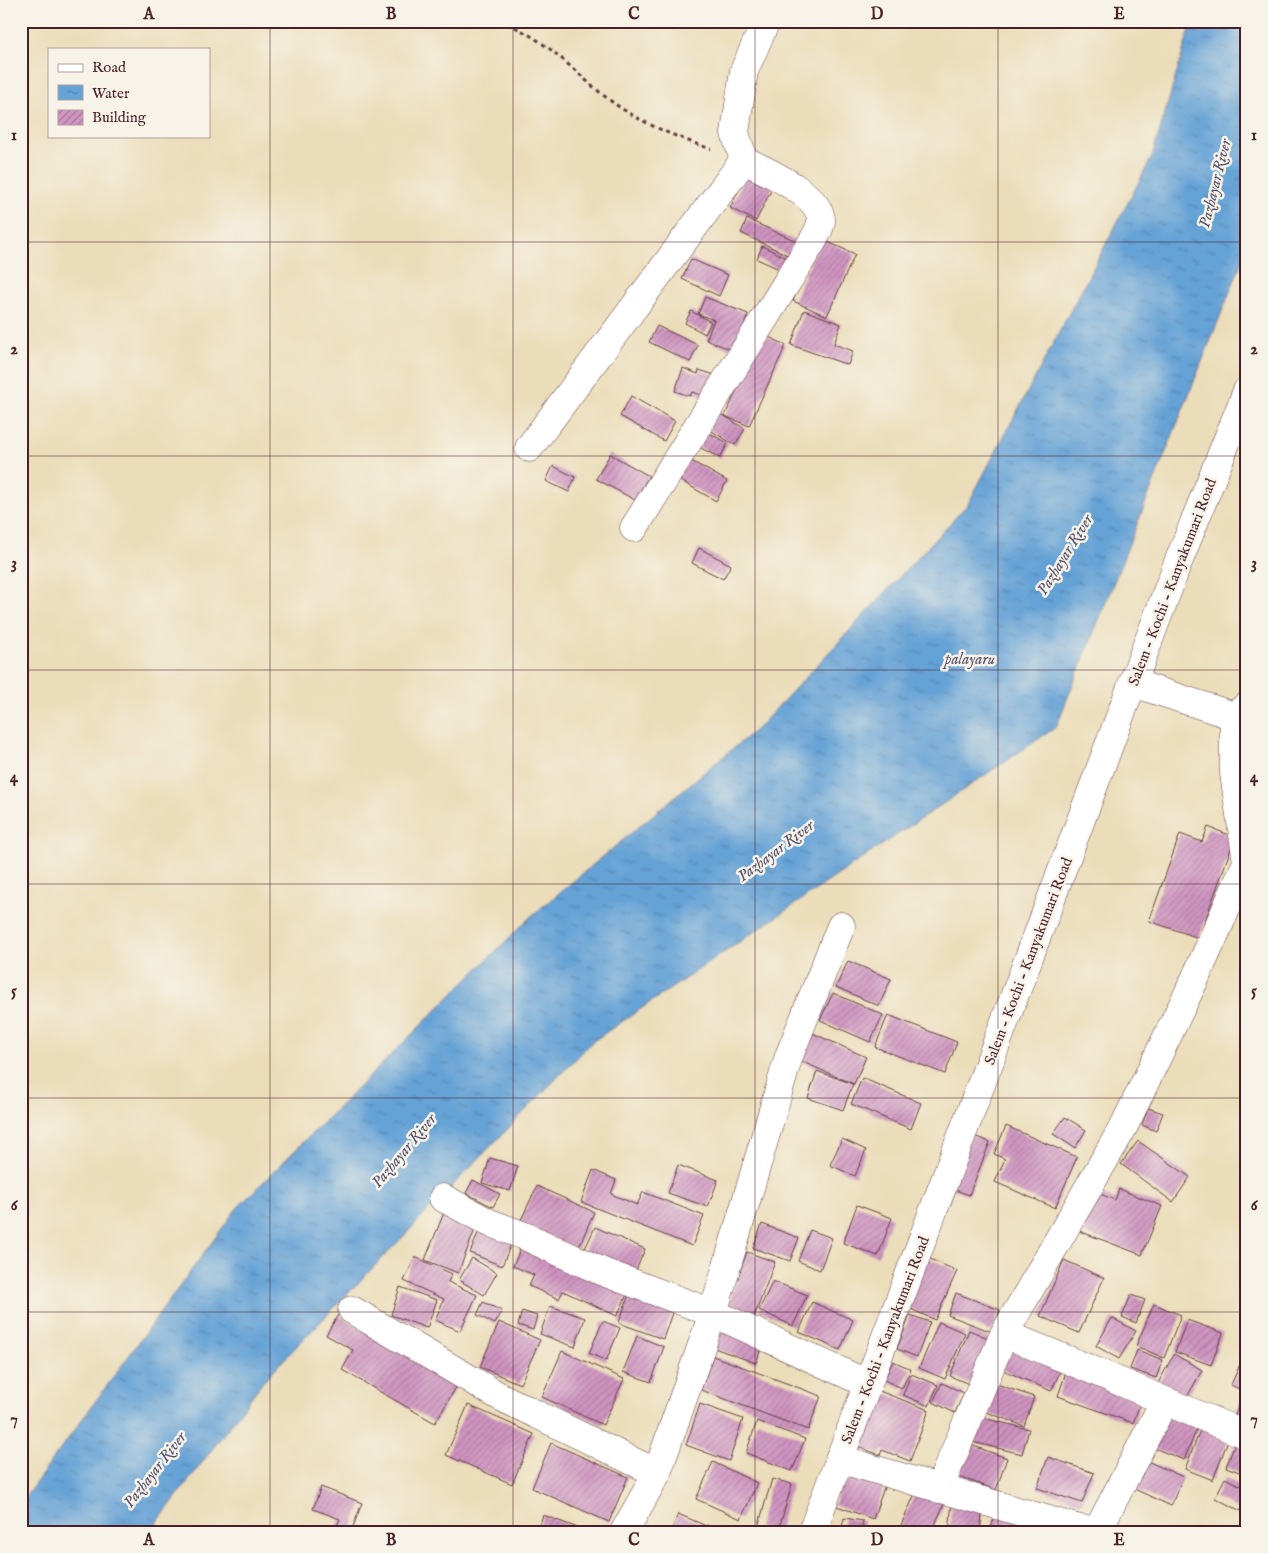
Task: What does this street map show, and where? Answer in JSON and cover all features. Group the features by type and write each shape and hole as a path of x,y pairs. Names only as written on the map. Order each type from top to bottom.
{"street":[{"path":"634,528 814,239 821,221 817,208 809,198 794,187 744,160 736,133 744,71 766,21"},
{"path":"529,448 744,160"},
{"name":"Salem - Kochi - Kanyakumari Road","path":"812,1532 1133,683 1247,391"},
{"path":"939,1489 1004,1334 1124,1126 1195,979 1247,862 1234,774 1240,711 1133,683"},
{"path":"624,1532 657,1473 713,1313 789,1056 840,926"},
{"path":"444,1198 490,1223 604,1272 713,1313 868,1384"},
{"path":"352,1310 499,1396 657,1473"},
{"path":"1004,1334 1080,1363 1164,1402 1247,1435"},
{"path":"840,1459 1076,1528 1090,1530 1100,1526 1164,1402"}],"path":[{"path":"500,21 534,36 565,59 603,95 632,114 676,137 744,160"}],"water":[{"name":"palayaru","path":"1192,21 1247,21 1247,249 1056,727 592,1042 265,1379 150,1532 21,1532 21,1503 237,1208 529,918 760,726 968,504 1152,157"}],"building":[{"path":"750,166 777,178 756,221 730,208"},
{"path":"747,219 803,244 796,259 741,233"},
{"path":"821,239 855,254 827,316 793,301"},
{"path":"762,246 791,260 786,272 757,259"},
{"path":"691,259 728,275 719,296 682,279"},
{"path":"705,297 748,314 735,351 706,340 714,320 698,314"},
{"path":"804,310 841,324 834,344 853,351 848,365 791,345"},
{"path":"691,311 711,322 705,334 685,323"},
{"path":"657,326 698,345 690,362 649,342"},
{"path":"762,334 786,345 749,426 725,416"},
{"path":"683,368 698,374 699,370 715,375 707,397 692,392 690,396 675,391"},
{"path":"631,396 675,421 664,441 620,416"},
{"path":"715,410 745,429 735,445 705,427"},
{"path":"707,432 728,443 720,458 699,447"},
{"path":"610,454 649,476 635,500 596,479"},
{"path":"686,458 727,481 716,501 676,478"},
{"path":"553,466 575,477 569,492 546,481"},
{"path":"699,548 731,565 723,579 692,563"},
{"path":"1208,827 1235,837 1199,938 1149,921 1180,834 1202,842"},
{"path":"848,961 891,979 879,1006 836,987"},
{"path":"833,993 883,1015 870,1042 820,1020"},
{"path":"888,1015 957,1042 945,1074 875,1047"},
{"path":"810,1032 866,1057 854,1084 798,1060"},
{"path":"817,1071 853,1084 843,1110 808,1098"},
{"path":"862,1078 921,1103 911,1129 851,1104"},
{"path":"1148,1108 1163,1113 1156,1131 1142,1125"},
{"path":"1065,1117 1086,1130 1075,1148 1053,1134"},
{"path":"1006,1126 1077,1157 1055,1208 995,1182 1005,1159 994,1154"},
{"path":"971,1135 990,1142 969,1195 950,1188"},
{"path":"842,1139 866,1150 855,1176 830,1165"},
{"path":"1138,1141 1190,1177 1173,1202 1121,1164"},
{"path":"490,1158 518,1166 510,1191 482,1183"},
{"path":"678,1165 718,1180 708,1207 668,1193"},
{"path":"593,1170 616,1180 611,1194 637,1205 643,1192 704,1216 692,1246 581,1202"},
{"path":"473,1180 500,1194 493,1207 466,1193"},
{"path":"537,1186 594,1212 578,1249 520,1222"},
{"path":"1119,1189 1162,1206 1142,1255 1079,1231 1095,1192 1115,1200"},
{"path":"857,1205 892,1218 878,1256 843,1243"},
{"path":"445,1210 478,1222 458,1273 425,1260"},
{"path":"762,1224 799,1238 790,1261 753,1248"},
{"path":"481,1226 513,1239 502,1266 470,1253"},
{"path":"595,1227 645,1249 634,1275 583,1253"},
{"path":"810,1230 832,1238 820,1270 798,1261"},
{"path":"523,1243 629,1290 617,1316 563,1291 559,1299 529,1286 534,1275 513,1266"},
{"path":"747,1252 775,1262 754,1317 727,1307"},
{"path":"415,1257 452,1274 448,1282 477,1295 460,1331 435,1320 444,1299 404,1281"},
{"path":"926,1257 957,1271 935,1320 904,1306"},
{"path":"472,1258 497,1273 484,1295 459,1280"},
{"path":"1064,1260 1104,1278 1079,1333 1040,1316"},
{"path":"773,1281 807,1295 793,1326 759,1310"},
{"path":"400,1287 437,1300 427,1328 391,1315"},
{"path":"956,1293 1000,1310 992,1332 948,1315"},
{"path":"629,1294 673,1310 663,1339 619,1323"},
{"path":"1131,1295 1145,1300 1136,1323 1122,1317"},
{"path":"483,1302 502,1311 495,1324 477,1315"},
{"path":"812,1302 853,1320 840,1350 799,1332"},
{"path":"1154,1304 1181,1315 1164,1358 1136,1346"},
{"path":"550,1306 585,1318 575,1347 540,1334"},
{"path":"522,1311 537,1316 533,1330 518,1325"},
{"path":"338,1315 458,1384 435,1423 342,1370 353,1350 326,1335"},
{"path":"910,1315 930,1322 917,1357 897,1349"},
{"path":"1112,1318 1136,1331 1119,1359 1096,1346"},
{"path":"1187,1320 1223,1333 1211,1365 1175,1352"},
{"path":"603,1321 620,1328 606,1361 589,1353"},
{"path":"499,1322 540,1340 520,1384 480,1367"},
{"path":"939,1322 965,1333 945,1379 919,1368"},
{"path":"723,1325 764,1340 756,1363 714,1348"},
{"path":"969,1330 995,1341 976,1387 950,1376"},
{"path":"637,1336 664,1347 651,1382 623,1372"},
{"path":"1005,1347 1060,1372 1051,1391 996,1367"},
{"path":"1137,1350 1163,1360 1156,1378 1130,1369"},
{"path":"562,1351 624,1379 603,1425 542,1397"},
{"path":"1174,1354 1202,1370 1185,1401 1157,1385"},
{"path":"713,1356 821,1396 808,1430 701,1390"},
{"path":"893,1361 911,1369 902,1388 884,1380"},
{"path":"1241,1362 1247,1365 1247,1419 1235,1414 1245,1392 1231,1385"},
{"path":"1067,1369 1143,1396 1133,1423 1058,1396"},
{"path":"911,1374 938,1385 929,1406 903,1395"},
{"path":"988,1381 1034,1397 1024,1426 978,1409"},
{"path":"942,1383 964,1393 955,1413 933,1402"},
{"path":"874,1389 929,1410 910,1461 882,1450 880,1455 853,1445"},
{"path":"700,1404 743,1419 729,1461 686,1445"},
{"path":"1173,1404 1202,1417 1184,1460 1154,1448"},
{"path":"468,1405 534,1434 512,1484 446,1455"},
{"path":"974,1416 1029,1429 1022,1454 968,1441"},
{"path":"757,1421 805,1439 792,1471 746,1453"},
{"path":"1202,1425 1230,1435 1213,1480 1185,1469"},
{"path":"962,1442 1007,1458 996,1490 951,1474"},
{"path":"551,1443 628,1477 609,1522 532,1488"},
{"path":"1235,1444 1247,1448 1247,1475 1226,1467"},
{"path":"1048,1457 1094,1473 1082,1503 1037,1488"},
{"path":"1143,1459 1183,1477 1171,1506 1130,1487"},
{"path":"713,1462 757,1483 741,1519 696,1499"},
{"path":"848,1465 887,1479 873,1519 834,1505"},
{"path":"1225,1478 1247,1489 1247,1499 1241,1511 1215,1498"},
{"path":"772,1479 792,1484 778,1532 758,1527"},
{"path":"321,1487 362,1503 351,1532 334,1532 340,1519 313,1509"},
{"path":"918,1487 946,1499 932,1532 898,1532"},
{"path":"952,1502 983,1506 980,1532 949,1532"},
{"path":"997,1508 1029,1517 1025,1532 990,1532"},
{"path":"678,1514 704,1525 701,1532 671,1532"},
{"path":"543,1515 578,1528 577,1532 537,1532"},
{"path":"844,1518 863,1521 861,1532 841,1532"},
{"path":"706,1525 724,1532 704,1532"}],"water label":[{"name":"Pazhayar River","path":"1214,183"},
{"name":"Pazhayar River","path":"1064,554"},
{"name":"Pazhayar River","path":"775,850"},
{"name":"Pazhayar River","path":"403,1150"},
{"name":"Pazhayar River","path":"154,1469"}]}
